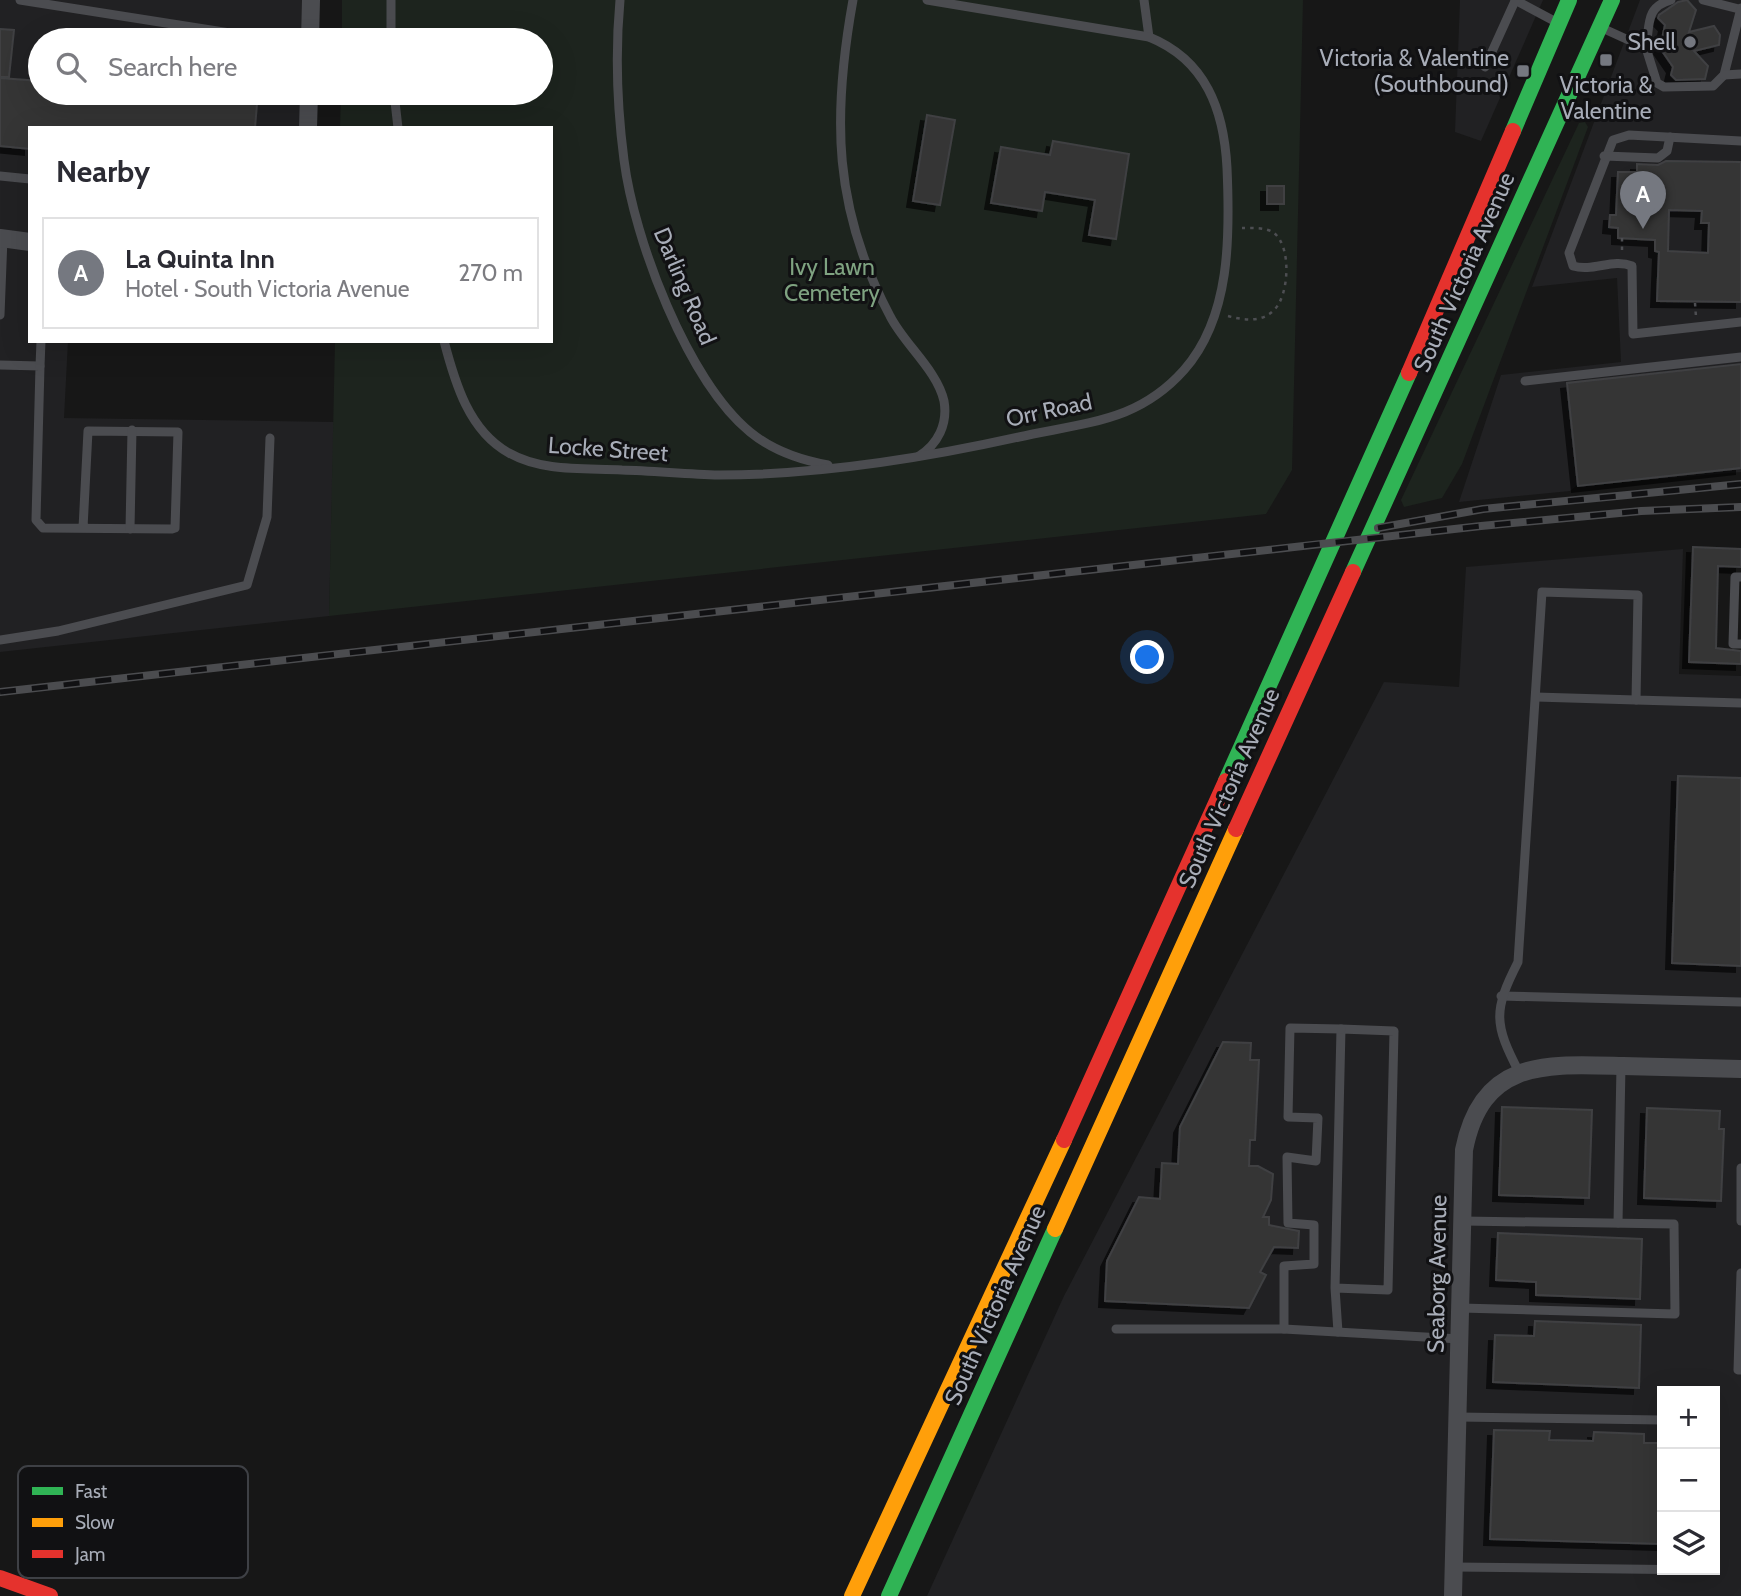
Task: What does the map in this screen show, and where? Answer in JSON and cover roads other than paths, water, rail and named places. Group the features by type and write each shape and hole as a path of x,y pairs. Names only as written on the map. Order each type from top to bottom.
{"main road":[{"name":"South Victoria Avenue","path":"852,1596 1021,1236 1430,326 1570,0"},
{"name":"South Victoria Avenue","path":"889,1596 1612,0"},
{"path":"0,1578 50,1596"}],"street":[{"path":"311,28 312,0"},
{"path":"308,126 309,105"},
{"path":"1,238 28,242"},
{"name":"Seaborg Avenue","path":"1454,1596 1464,1150 1468,1129 1477,1109 1490,1092 1519,1072 1543,1065 1741,1069"}],"lane":[{"path":"20,0 198,28"},
{"path":"391,0 391,28"},
{"name":"Darling Road","path":"621,0 617,38 617,101 624,163 638,224 674,322 723,402 749,431 795,457 840,467"},
{"path":"853,0 839,100 839,146 845,191 871,278 891,319 939,388 944,404 944,421 938,438 926,451 911,459"},
{"name":"Orr Road","path":"840,467 911,459 1109,417 1142,404 1184,371 1204,341 1217,310 1228,227 1226,159 1220,116 1212,93 1199,72 1181,55 1149,37 963,3 926,0"},
{"path":"1144,0 1149,37"},
{"path":"1671,0 1660,3 1652,11 1646,48 1657,83 1664,88 1713,86 1724,75 1738,27 1740,9 1703,0"},
{"path":"1485,67 1515,1 1560,23"},
{"path":"1600,27 1646,48"},
{"path":"1724,75 1741,74"},
{"path":"395,105 398,126"},
{"path":"1741,141 1620,136 1608,145 1569,253 1573,266 1582,269 1619,263 1632,266 1633,334 1741,322"},
{"path":"1604,156 1658,158 1667,151 1670,137"},
{"path":"0,176 28,179"},
{"path":"0,315 1,238"},
{"path":"41,343 36,520 43,528 172,529 178,525 178,432 91,430 86,434 83,528"},
{"name":"Locke Street","path":"445,343 472,417 494,442 523,460 555,466 719,475 840,467"},
{"path":"1525,381 1741,357"},
{"path":"0,365 40,366"},
{"path":"130,529 132,430"},
{"path":"0,639 58,631 247,585 267,517 270,438"},
{"path":"1741,577 1735,577 1734,644 1741,644"},
{"path":"1519,1072 1501,1037 1501,996 1518,962 1542,592 1638,595 1636,700"},
{"path":"1535,697 1741,703"},
{"path":"1501,996 1741,1002"},
{"path":"1284,1329 1284,1266 1314,1264 1314,1225 1288,1223 1287,1157 1316,1161 1318,1118 1289,1117 1290,1028 1394,1031 1388,1290 1335,1288"},
{"path":"1338,1332 1335,1288 1341,1028"},
{"path":"1617,1066 1618,1223"},
{"path":"1741,1168 1741,1221"},
{"path":"1461,1308 1675,1314 1674,1224 1463,1221"},
{"path":"1741,1273 1738,1370 1741,1370"},
{"path":"1116,1329 1284,1329 1460,1339"},
{"path":"1458,1417 1657,1420"},
{"path":"1454,1567 1657,1569"}],"railway":[{"path":"1378,528 1483,509 1741,484"},
{"path":"0,692 1481,526 1641,511 1741,507"}],"place":[{"name":"Shell","path":"1690,42"},
{"name":"Victoria & Valentine","path":"1606,60"},
{"name":"Victoria & Valentine (Southbound)","path":"1523,71"},
{"name":"La Quinta Inn","path":"1643,229"}],"park label":[{"name":"Ivy Lawn Cemetery","path":"832,280"}]}
